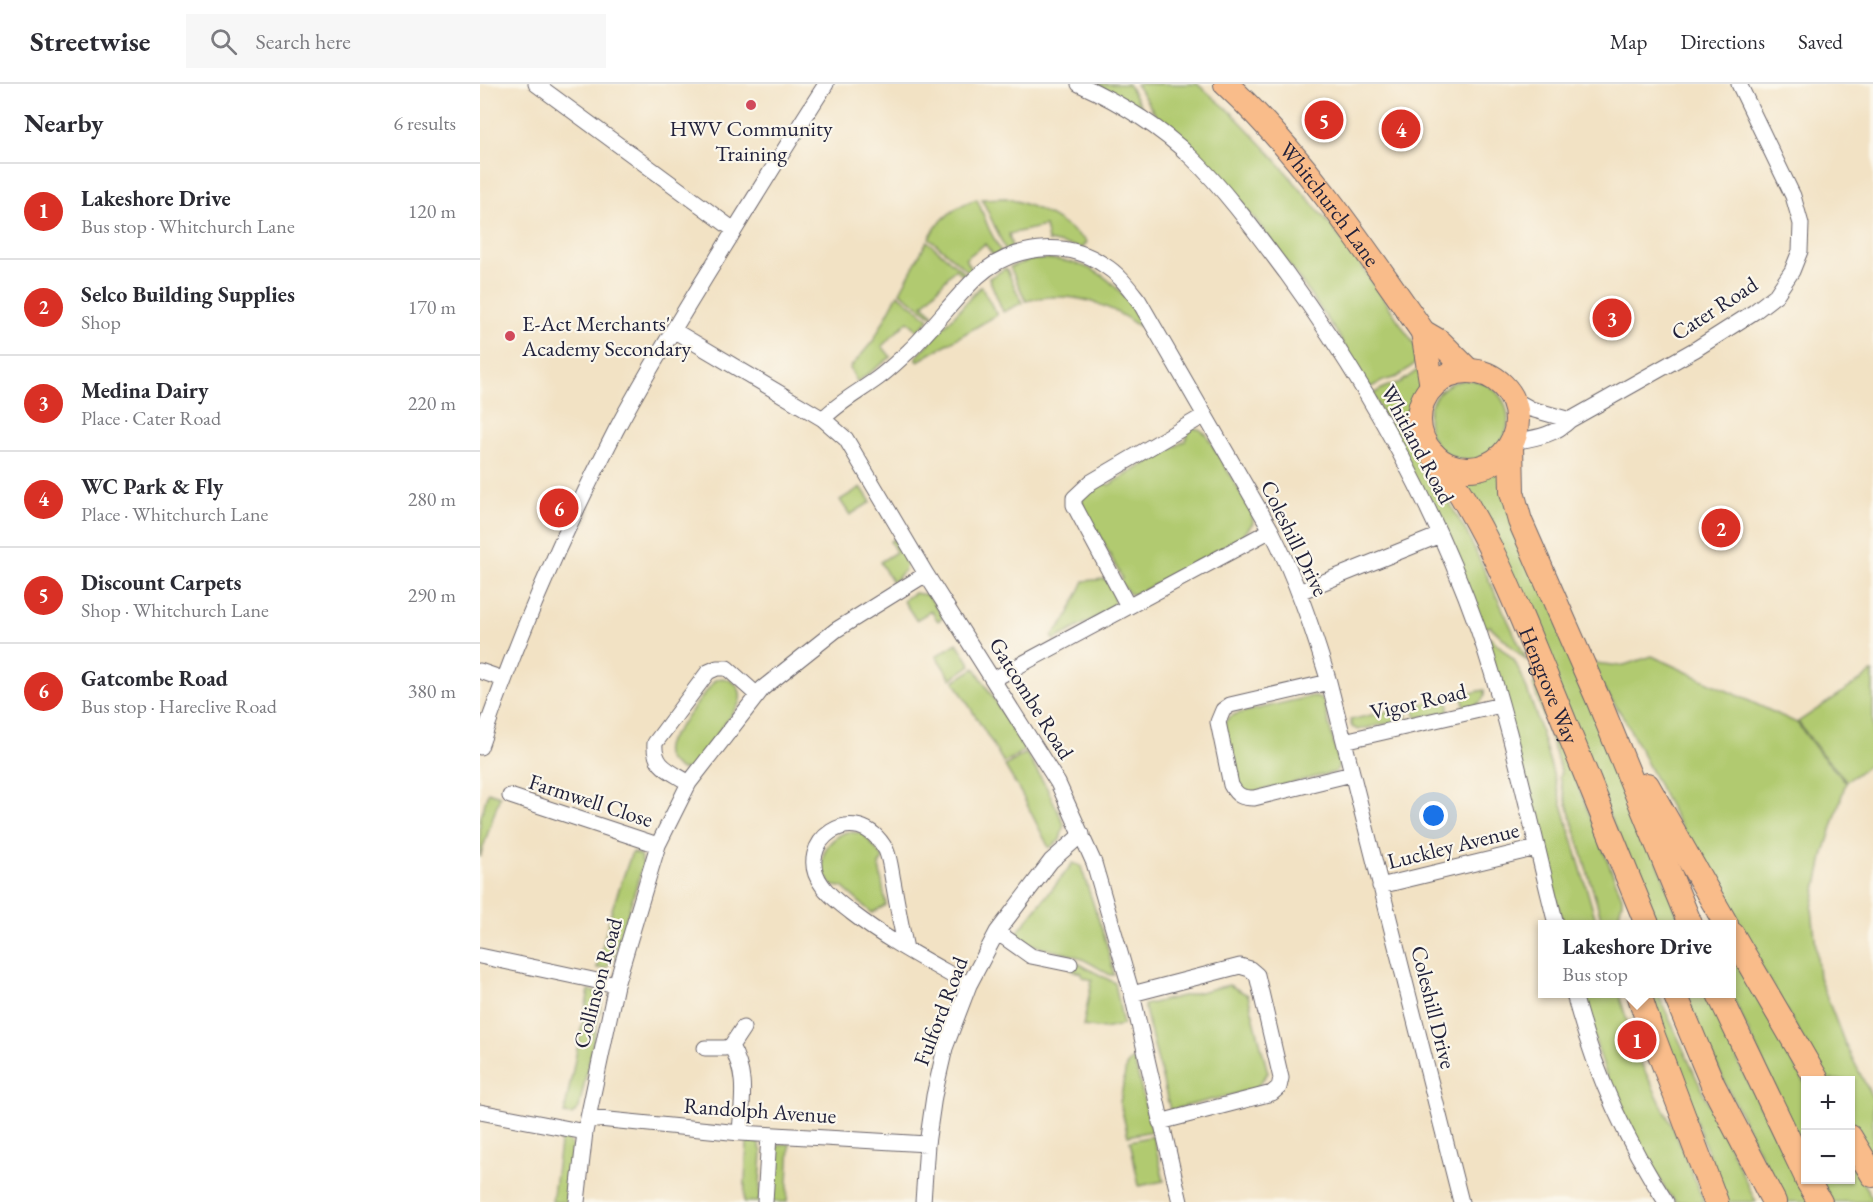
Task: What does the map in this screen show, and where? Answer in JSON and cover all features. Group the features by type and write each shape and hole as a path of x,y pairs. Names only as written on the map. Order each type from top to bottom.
{"highway":[{"name":"Whitchurch Lane","path":"1226,84 1257,113 1344,219 1423,332 1440,342 1469,371"},
{"name":"Whitchurch Lane","path":"1423,332 1431,387"},
{"path":"1469,371 1480,372 1492,377 1504,387 1513,399 1517,421 1512,443 1504,454 1493,463 1477,469 1461,469 1443,462 1434,455 1426,446 1421,434 1419,416 1431,387 1442,378 1455,372 1469,371"},
{"name":"Hengrove Way","path":"1512,443 1512,492 1520,520 1598,699 1688,920"},
{"name":"Hengrove Way","path":"1434,455 1458,490 1495,558 1645,920"},
{"path":"1598,699 1724,920"},
{"path":"1631,920 1637,901"},
{"path":"1736,942 1815,1076"},
{"path":"1641,998 1716,1202"},
{"path":"1677,998 1713,1085 1774,1202"},
{"path":"1721,998 1801,1168"},
{"path":"1855,1144 1873,1175"},
{"path":"1810,1184 1820,1202"}],"street":[{"path":"536,84 734,230"},
{"path":"480,747 503,679 546,574 616,430 673,330 826,84"},
{"name":"Whitland Road","path":"1079,84 1147,121 1191,157 1222,191 1267,247 1334,340 1398,449 1440,535 1478,628 1501,705 1555,920"},
{"name":"Cater Road","path":"1512,443 1560,430 1570,420 1695,349 1754,312 1776,295 1792,271 1800,251 1802,224 1793,196 1739,84"},
{"name":"Coleshill Drive","path":"823,419 844,399 872,382 894,364 977,278 994,264 1034,249 1057,249 1087,255 1104,264 1123,280 1139,301 1270,530 1299,592 1329,682 1461,1202"},
{"name":"Gatcombe Road","path":"673,330 823,419 846,439 926,574 1058,783 1094,863 1132,994 1180,1202"},
{"path":"1513,399 1551,416 1570,420"},
{"path":"1128,606 1074,505 1074,498 1091,482 1204,415"},
{"path":"994,679 1270,530"},
{"path":"1299,592 1440,535"},
{"name":"Collinson Road","path":"577,1202 587,1125 616,985 658,845 689,783 756,694 836,630 926,574"},
{"path":"689,783 659,764 654,755 655,743 708,672 717,668 727,668 756,694"},
{"path":"480,671 503,679"},
{"path":"1329,682 1230,705 1223,710 1218,722 1231,785 1236,794 1244,798 1254,798 1352,774"},
{"name":"Vigor Road","path":"1344,741 1501,705"},
{"name":"Farmwell Close","path":"510,796 658,845"},
{"path":"906,949 887,853 878,837 863,826 833,829 821,839 815,853 815,870 821,885 842,905 877,932 906,949 969,985"},
{"name":"Fulford Road","path":"924,1202 927,1144 934,1096 945,1048 969,985 997,932 1052,861 1082,834"},
{"name":"Luckley Avenue","path":"1380,886 1536,848"},
{"path":"997,932 1031,956 1070,964"},
{"path":"480,956 616,985"},
{"path":"1132,994 1240,966 1250,969 1257,975 1281,1078 1279,1087 1272,1093 1160,1122"},
{"path":"1575,998 1591,1053 1621,1124 1666,1202"},
{"path":"705,1048 731,1046 743,1028"},
{"path":"731,1046 739,1062 743,1080 740,1133"},
{"name":"Randolph Avenue","path":"480,1112 587,1125 927,1144"},
{"path":"765,1202 769,1135"}],"green space":[{"path":"1097,84 1128,84 1145,113"},
{"path":"1136,84 1197,84 1231,112 1270,153 1332,227 1361,265 1414,344 1421,359 1397,377 1369,388 1339,336 1255,219 1155,120 1157,117"},
{"path":"1006,198 1050,215 1087,242 1083,248 1048,241 1045,226 1009,234 1012,247 1006,251 982,199"},
{"path":"977,199 1001,252 994,256 985,244 965,259 973,270 970,273 929,238 949,214"},
{"path":"927,241 967,275 966,278 955,269 923,305 933,314 932,316 900,292"},
{"path":"1047,259 1079,264 1103,276 1132,307 1141,321 1138,326 1113,310 1085,300 1056,297 1026,301 1010,267 1031,260"},
{"path":"1006,268 1022,303 1003,312 989,278"},
{"path":"981,286 997,315 918,361 916,358"},
{"path":"898,294 929,319 918,331 908,321 882,346 891,357 857,382 850,368 873,341"},
{"path":"1422,367 1423,380 1405,415 1409,443 1438,483 1467,533 1527,661 1490,626 1483,629 1373,394 1401,382"},
{"path":"1468,380 1483,383 1496,392 1505,405 1508,420 1505,435 1496,448 1483,457 1468,460 1453,457 1440,448 1431,435 1428,420 1431,405 1440,392 1453,383"},
{"path":"1191,428 1199,429 1206,434 1252,512 1253,523 1242,537 1139,593 1130,594 1120,583 1122,578 1097,530 1087,520 1082,496 1100,482 1109,485 1185,441"},
{"path":"1508,465 1679,920 1655,920 1461,478 1485,474"},
{"path":"861,487 871,502 850,515 840,500"},
{"path":"894,539 905,557 906,567 892,582 880,562 896,552 890,541"},
{"path":"1107,580 1114,594 1114,604 1108,611 1054,640 1052,636 1066,619 1084,581"},
{"path":"914,593 928,595 943,617 938,621 931,611 916,620 903,600"},
{"path":"1491,638 1514,660 1522,676 1535,712 1596,920 1562,920 1487,640"},
{"path":"957,643 971,665 951,679 936,656"},
{"path":"1652,656 1797,723 1822,756 1846,782 1824,853 1812,908 1819,977 1845,1044 1873,1099 1873,1161 1855,1129 1855,1076 1824,1076 1667,802 1624,718 1585,662 1621,666"},
{"path":"975,668 1025,750 1004,763 954,681"},
{"path":"1873,672 1873,762 1847,781 1821,753 1798,722"},
{"path":"722,678 737,686 740,694 739,704 693,768 681,770 666,756 667,743 715,680"},
{"path":"1537,683 1622,897 1617,920 1602,920 1559,777 1561,771 1533,684"},
{"path":"1484,690 1484,697 1478,704 1468,708 1464,704 1462,695"},
{"path":"1313,696 1323,700 1339,765 1336,772 1246,794 1237,781 1224,724 1228,718 1236,714"},
{"path":"1447,698 1448,712 1416,718 1413,706"},
{"path":"1405,707 1407,719 1358,730 1352,727 1350,720"},
{"path":"1026,753 1047,788 1064,824 1060,840 1049,848 1005,766"},
{"path":"488,792 500,796 480,857 480,820"},
{"path":"846,832 863,833 883,858 879,865 886,905 872,913 842,887 833,886 824,871 823,856 826,849 831,842"},
{"path":"632,852 640,855 643,865 613,960 606,968 597,968 612,909"},
{"path":"1073,863 1081,866 1106,942 1114,975 1077,957 1035,946 1016,934"},
{"path":"1736,958 1801,1076 1801,1144 1733,998 1736,998"},
{"path":"1074,961 1115,983 1123,1025 1104,1029 1083,1026 1092,980 1082,977 1082,973 1071,970"},
{"path":"1229,985 1248,995 1268,1073 1255,1089 1170,1110 1144,1005"},
{"path":"589,990 599,993 602,1001 579,1108 572,1115 564,1114"},
{"path":"1581,998 1620,998 1638,1057 1675,1132 1704,1202 1676,1202 1667,1192 1614,1099"},
{"path":"1649,998 1660,998 1756,1202 1727,1202"},
{"path":"1687,998 1712,998 1740,1066 1810,1202 1784,1202 1704,1040"},
{"path":"1134,1060 1152,1131 1128,1136 1120,1103 1126,1066"},
{"path":"1153,1136 1164,1181 1139,1186 1130,1141"},
{"path":"561,1137 567,1139 572,1145 566,1202 552,1202"},
{"path":"747,1142 758,1142 762,1152 759,1202 744,1202"},
{"path":"781,1144 790,1144 787,1202 771,1202 775,1148"},
{"path":"1855,1170 1873,1199 1873,1202 1832,1202 1822,1184 1855,1184"}],"place":[{"name":"HWV Community Training","path":"751,105"},
{"name":"Discount Carpets","path":"1324,120"},
{"name":"WC Park & Fly","path":"1401,129"},
{"name":"Medina Dairy","path":"1612,318"},
{"name":"E-Act Merchants' Academy Secondary","path":"510,336"},
{"name":"Gatcombe Road","path":"559,508"},
{"name":"Selco Building Supplies","path":"1721,528"},
{"name":"Lakeshore Drive","path":"1637,1040"}]}
